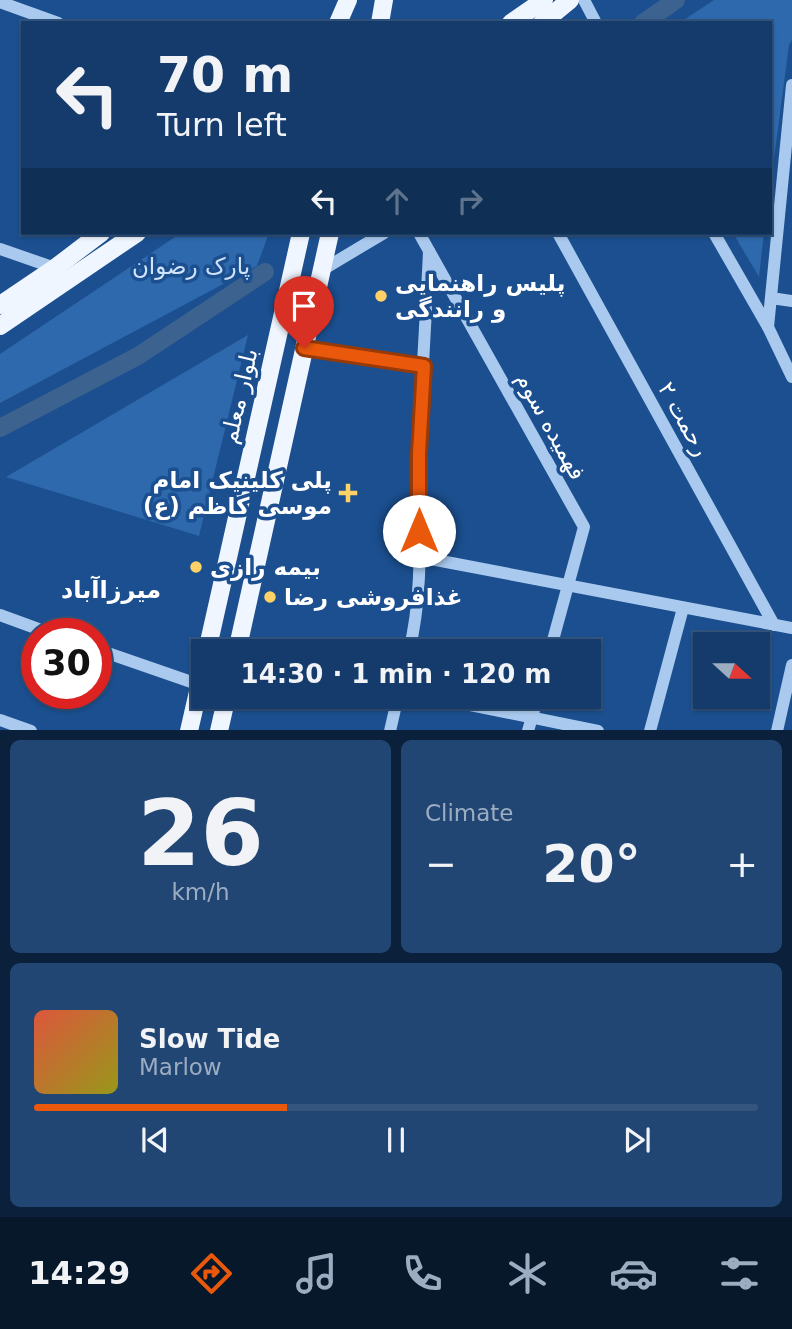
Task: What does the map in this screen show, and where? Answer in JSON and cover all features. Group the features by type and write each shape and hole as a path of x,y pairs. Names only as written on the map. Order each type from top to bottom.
{"main road":[{"path":"339,21 348,0"},
{"path":"380,21 384,0"},
{"path":"513,21 544,0"},
{"path":"544,21 570,0"},
{"path":"0,305 98,235"},
{"path":"0,326 134,235"},
{"name":"بلوار معلم","path":"210,639 301,235"},
{"path":"240,639 330,235"},
{"path":"189,730 194,709"},
{"path":"219,730 224,709"}],"street":[{"path":"584,0 595,21"},
{"path":"0,2 52,21"},
{"path":"768,327 792,85"},
{"path":"322,270 381,235"},
{"name":"فهمیده سوم","path":"420,235 584,527 554,639"},
{"name":"رحمت ۲","path":"559,235 774,625"},
{"path":"716,235 768,327 792,377"},
{"path":"0,249 55,268"},
{"path":"412,639 419,557 419,453 429,250"},
{"path":"771,298 792,301"},
{"path":"304,348 424,366"},
{"path":"419,557 792,628"},
{"path":"650,730 683,607"},
{"path":"0,615 21,623"},
{"path":"112,653 191,674"},
{"path":"776,730 792,665"},
{"path":"390,730 395,709"},
{"path":"474,709 530,724 598,730"},
{"path":"0,720 31,730"}],"green space":[{"path":"714,0 792,0 792,40 789,45 772,174 772,21 682,21"},
{"name":"پارک رضوان","path":"178,235 268,235 257,266 0,403 0,354"},
{"path":"734,235 764,235 759,277"},
{"path":"248,335 199,536 6,477"}],"waterway":[{"path":"646,21 676,0"},
{"path":"0,428 138,356 265,272"}],"place":[{"name":"پلیس راهنمایی و رانندگی","path":"381,296"},
{"name":"پلی کلینیک امام موسی کاظم (ع)","path":"348,493"},
{"name":"بیمه رازی","path":"196,567"},
{"name":"غذافروشی رضا","path":"270,597"}],"district":[{"name":"میرزاآباد","path":"111,590"}],"route":[{"path":"304,348 424,366 419,453 419,531"}]}
